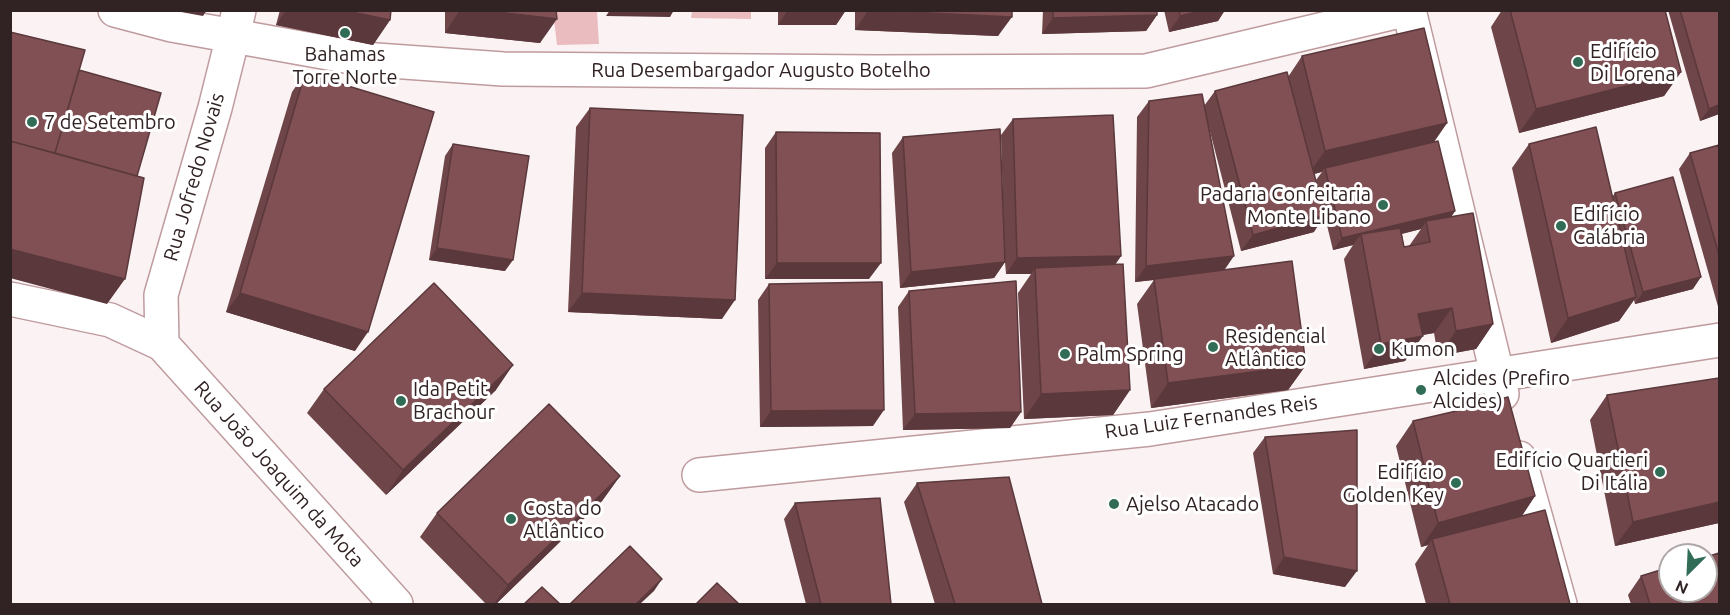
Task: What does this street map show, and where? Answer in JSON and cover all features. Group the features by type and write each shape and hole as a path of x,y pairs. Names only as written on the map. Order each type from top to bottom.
{"street":[{"name":"Rua Desembargador Augusto Botelho","path":"115,10 172,25 236,23 363,58 503,69 864,72 1146,71 1404,10"},
{"path":"1409,10 1496,374 1560,604"},
{"name":"Rua Jofredo Novais","path":"162,344 161,295 215,108 236,23"},
{"path":"10,299 110,320 162,344"},
{"name":"Rua Luiz Fernandes Reis","path":"699,475 1150,429 1719,340"},
{"name":"Rua João Joaquim da Mota","path":"162,344 396,604"}],"shaded area":[{"path":"553,11 597,11 599,44 557,45"},
{"path":"692,11 751,11 751,19 691,18"}],"building":[{"path":"342,10 391,10 390,20"},
{"path":"480,10 556,10 557,19"},
{"path":"868,10 1012,10 1012,17"},
{"path":"1053,10 1157,10 1157,15 1053,18"},
{"path":"1179,10 1204,10 1180,16"},
{"name":"Edifício Di Lorena","path":"1510,10 1665,10 1681,72 1536,109"},
{"path":"1680,10 1719,10 1719,105 1709,109"},
{"path":"1424,28 1447,123 1325,151 1302,56"},
{"path":"10,32 85,50 55,153 10,141"},
{"path":"79,70 161,93 137,176 55,153"},
{"path":"1287,72 1325,215 1253,235 1215,91"},
{"path":"305,73 434,112 368,332 240,293"},
{"path":"1202,94 1234,256 1146,266 1149,101"},
{"path":"590,108 743,115 735,300 582,293"},
{"path":"1113,115 1121,256 1017,258 1013,119"},
{"name":"Edifício Calábria","path":"1596,127 1636,297 1568,318 1529,144"},
{"path":"1000,129 1005,262 911,272 903,137"},
{"path":"776,132 880,133 881,263 777,263"},
{"path":"10,141 144,178 125,279 10,249"},
{"name":"Padaria Confeitaria Monte Libano","path":"1438,141 1455,211 1342,238 1325,168"},
{"path":"453,144 529,156 513,260 437,248"},
{"path":"1719,145 1719,255 1690,153"},
{"path":"1673,177 1701,277 1643,292 1615,193"},
{"path":"1473,213 1493,324 1456,331 1452,308 1418,314 1423,336 1381,344 1361,234 1400,228 1404,247 1430,242 1426,221"},
{"name":"Residencial Atlântico","path":"1292,261 1306,365 1168,383 1154,279"},
{"name":"Palm Spring","path":"1123,264 1130,390 1041,394 1035,268"},
{"path":"1016,281 1021,412 915,414 909,291"},
{"path":"882,282 884,410 771,411 769,284"},
{"name":"Ida Petit Brachour","path":"434,283 513,365 403,470 324,389"},
{"name":"Edifício Quartieri Di Itália","path":"1719,378 1719,502 1633,522 1607,395"},
{"name":"Edifício Golden Key","path":"1508,397 1535,496 1438,523 1413,421"},
{"name":"Costa do Atlântico","path":"549,404 620,476 508,585 437,513"},
{"path":"1357,430 1357,571 1284,557 1265,437"},
{"path":"1009,477 1042,604 955,604 917,483"},
{"path":"880,498 891,604 821,604 795,503"},
{"path":"1545,510 1570,604 1450,604 1432,539"},
{"path":"630,546 662,579 636,604 570,604"},
{"path":"1718,553 1719,604 1650,604 1641,576 1658,571 1658,603 1718,603"},
{"path":"717,583 739,604 696,604"},
{"path":"542,587 560,604 524,604"}],"place":[{"name":"Bahamas Torre Norte","path":"345,33"},
{"name":"Edifício Di Lorena","path":"1578,62"},
{"name":"7 de Setembro","path":"32,122"},
{"name":"Padaria Confeitaria Monte Libano","path":"1383,205"},
{"name":"Edifício Calábria","path":"1561,226"},
{"name":"Residencial Atlântico","path":"1213,347"},
{"name":"Kumon","path":"1379,349"},
{"name":"Palm Spring","path":"1065,354"},
{"name":"Alcides (Prefiro Alcides)","path":"1421,390"},
{"name":"Ida Petit Brachour","path":"401,401"},
{"name":"Edifício Quartieri Di Itália","path":"1660,472"},
{"name":"Edifício Golden Key","path":"1456,483"},
{"name":"Ajelso Atacado","path":"1114,504"},
{"name":"Costa do Atlântico","path":"511,519"}]}
